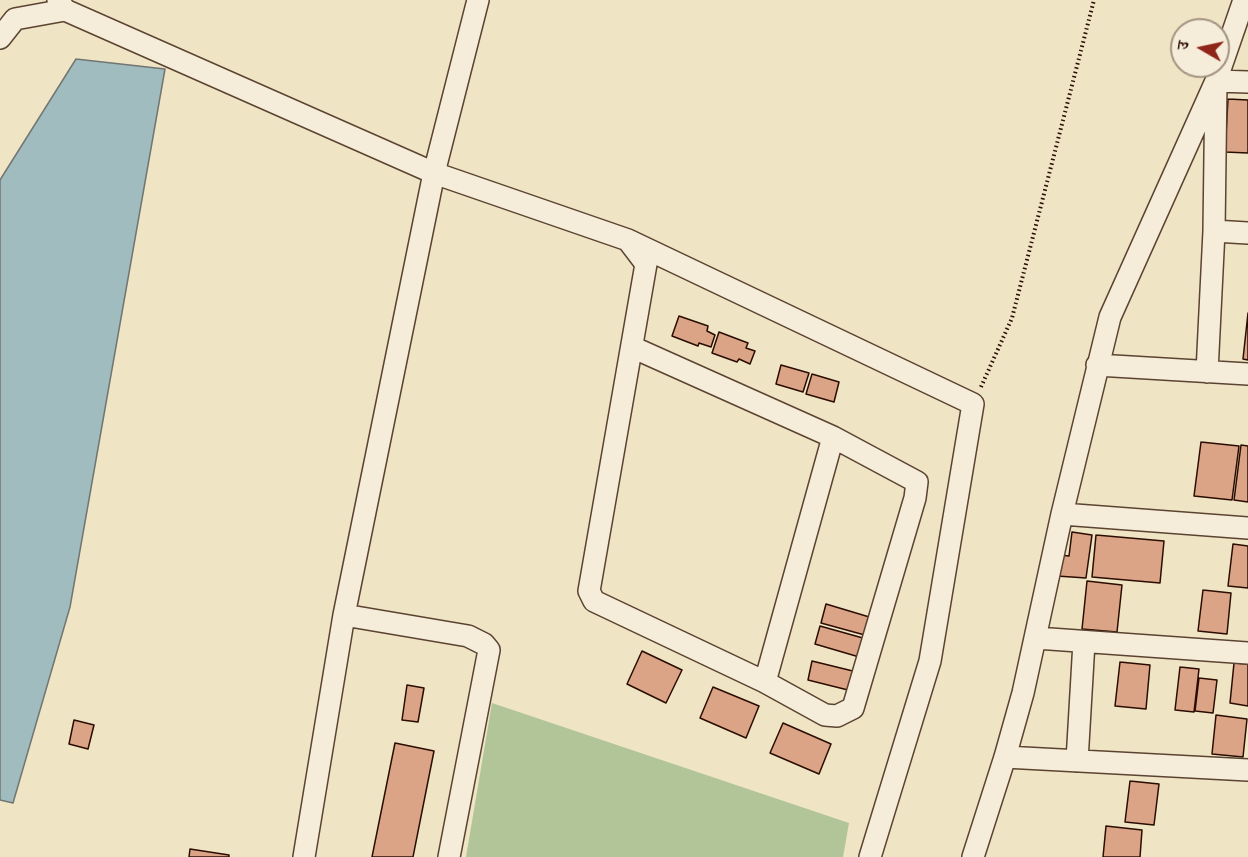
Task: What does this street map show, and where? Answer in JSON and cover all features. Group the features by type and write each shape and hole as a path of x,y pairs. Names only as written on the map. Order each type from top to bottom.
{"street":[{"path":"304,857 344,615 434,173 478,0"},
{"path":"973,857 1005,757 1036,638 1062,514 1110,317 1216,81 1244,0"},
{"path":"0,38 11,9 62,5 434,173 628,240 973,404 930,661 870,857"},
{"path":"1216,81 1248,82"},
{"path":"1207,372 1214,231 1216,81"},
{"path":"1214,231 1248,233"},
{"path":"628,240 646,264 589,591 594,601 765,682 825,715 837,716 853,708 915,498 916,483 833,437 632,347"},
{"path":"1097,364 1248,374"},
{"path":"765,682 833,437"},
{"path":"1062,514 1248,528"},
{"path":"344,615 468,636 484,644 489,650 449,857"},
{"path":"1036,638 1248,653"},
{"path":"1077,761 1084,642"},
{"path":"1005,757 1248,770"}],"path":[{"path":"973,404 1012,318 1094,0"}],"green space":[{"path":"492,703 849,823 843,857 466,857"}],"water":[{"path":"76,59 165,69 70,607 13,803 0,800 0,180"}],"building":[{"path":"1228,99 1248,100 1248,153 1225,152"},
{"path":"1248,313 1248,360 1243,359"},
{"path":"679,316 708,326 707,331 715,335 711,347 699,343 698,346 672,336"},
{"path":"719,332 748,343 746,348 755,351 750,364 712,353"},
{"path":"781,365 809,373 803,392 776,384"},
{"path":"812,374 839,382 834,402 806,394"},
{"path":"1201,442 1239,446 1232,500 1194,496"},
{"path":"1241,445 1248,446 1248,502 1234,500"},
{"path":"1072,532 1092,535 1086,578 1057,576 1060,555 1069,556"},
{"path":"1096,535 1164,541 1160,583 1092,577"},
{"path":"1233,544 1248,546 1248,588 1228,586"},
{"path":"1087,581 1122,585 1117,632 1082,629"},
{"path":"1203,590 1231,593 1227,634 1198,631"},
{"path":"826,604 876,619 872,637 821,623"},
{"path":"820,626 870,640 866,659 815,644"},
{"path":"642,651 682,670 666,703 627,684"},
{"path":"812,661 861,673 856,692 808,680"},
{"path":"1120,662 1150,665 1146,709 1115,706"},
{"path":"1234,663 1248,664 1248,706 1230,703"},
{"path":"1180,667 1199,669 1194,712 1175,710"},
{"path":"1199,678 1217,680 1213,713 1195,711"},
{"path":"407,685 424,688 418,722 402,720"},
{"path":"713,687 759,706 746,738 700,718"},
{"path":"1216,715 1247,719 1243,757 1212,754"},
{"path":"74,720 94,725 88,749 69,744"},
{"path":"783,723 831,744 819,774 770,753"},
{"path":"395,743 434,751 413,857 372,857"},
{"path":"1130,781 1159,784 1154,825 1125,822"},
{"path":"1106,826 1142,830 1140,857 1103,857"},
{"path":"190,849 229,855 229,857 189,857"}]}
